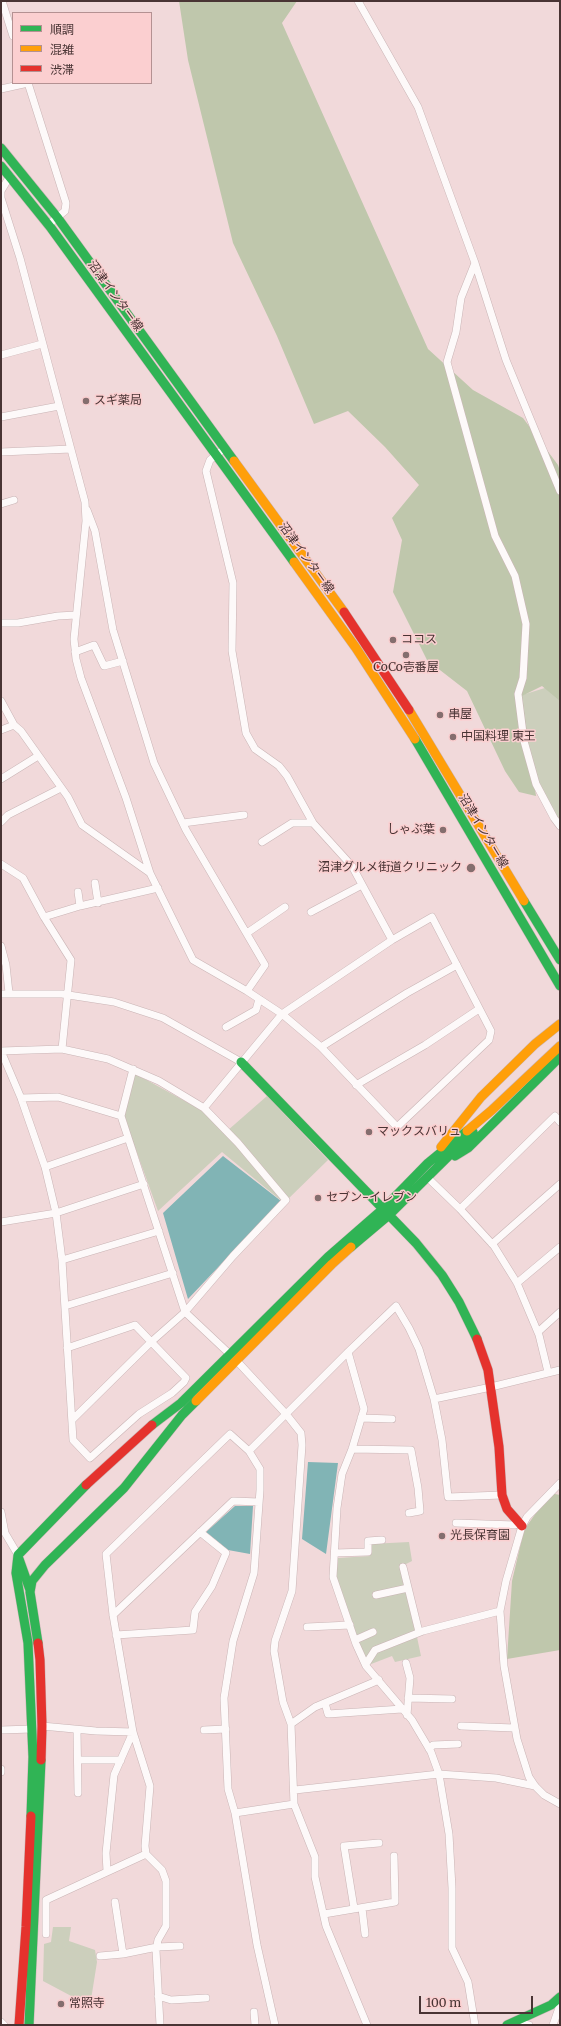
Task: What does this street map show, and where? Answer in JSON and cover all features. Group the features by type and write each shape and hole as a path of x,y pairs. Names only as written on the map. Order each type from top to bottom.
{"street":[{"path":"2,1 12,33"},
{"path":"358,1 418,107 474,263 506,360 560,491"},
{"path":"1,89 24,84"},
{"path":"28,84 66,203 65,211 48,225"},
{"name":"沼津インター線","path":"1,148 57,217 335,600 379,663 560,960"},
{"name":"沼津インター線","path":"1,166 48,225 318,594 392,704 560,986"},
{"path":"10,176 1,190 2,198 20,258 85,502 95,531 113,630 154,763 183,823 265,965 247,991"},
{"path":"474,263 461,298 456,332 447,362 495,536 515,576 526,624 524,678 518,694 524,741 536,784 554,818 560,826"},
{"path":"1,355 42,344"},
{"path":"1,417 59,406"},
{"path":"225,448 216,454 206,465 206,472 233,583 232,651 246,733 255,749 279,766 287,776 313,823 352,866 392,940"},
{"path":"1,452 71,449"},
{"path":"1,504 14,500"},
{"path":"85,502 86,521 74,639 75,652 81,678 126,798 150,873 193,960 247,991 282,1014 321,1048 397,1127 489,1040 491,1031 432,916 392,940 282,1014 204,1108"},
{"path":"1,623 18,623 58,616 76,615"},
{"path":"75,652 94,645 104,666 123,661"},
{"path":"1,701 14,725 68,797 82,825 150,873"},
{"path":"1,730 14,725"},
{"path":"1,779 38,756"},
{"path":"1,822 8,815 60,788"},
{"path":"183,823 244,815"},
{"path":"262,842 292,823 313,823"},
{"path":"1,864 23,878 44,917 71,960 62,1049"},
{"path":"94,884 98,902"},
{"path":"311,912 362,885"},
{"path":"44,917 80,906 158,888"},
{"path":"78,892 80,906"},
{"path":"246,933 285,907"},
{"path":"1,948 6,965 5,994 68,995 114,1002 163,1018 241,1062 416,1243 442,1274 459,1302 475,1334 488,1370 502,1495 507,1509 520,1523"},
{"path":"321,1048 407,993 456,965"},
{"path":"226,1027 256,1010 259,999"},
{"path":"356,1085 425,1045 479,1009"},
{"path":"386,1212 428,1178 431,1166 480,1095 560,1024"},
{"path":"19,2025 31,1831 32,1729 28,1642 16,1573 18,1555 29,1542 102,1469 141,1433 181,1403 233,1358 386,1212 431,1166 467,1139 492,1110 560,1046"},
{"path":"67,1348 135,1324 151,1342 186,1378 184,1382 172,1393 139,1414 90,1458 72,1440 62,1260 56,1213 45,1167 21,1098 1,1051 62,1049 108,1060 159,1081 204,1108 238,1143 286,1200 233,1256 185,1312 151,1342 72,1420"},
{"path":"431,1166 468,1148 560,1057"},
{"path":"133,1069 121,1116 185,1312 233,1358 286,1414 301,1434 302,1445 292,1591 275,1641 274,1651 283,1702 291,1724 295,1790 294,1804 314,1857 315,1877 326,1926 367,2025"},
{"path":"21,1098 58,1097 121,1116"},
{"path":"460,1209 555,1116 560,1122"},
{"path":"45,1167 128,1138"},
{"path":"428,1178 460,1209 492,1244 517,1283 538,1332 548,1372"},
{"path":"1,1222 56,1213 144,1184"},
{"path":"492,1244 560,1184"},
{"path":"62,1260 159,1231"},
{"path":"517,1283 560,1247"},
{"path":"65,1306 173,1273"},
{"path":"249,1451 396,1306 419,1349 434,1399 442,1440 448,1497 502,1495"},
{"path":"538,1332 560,1312"},
{"path":"348,1352 364,1409 352,1449 342,1474 337,1508 334,1577 355,1640 366,1664 407,1715 429,1749 439,1774 449,1834 452,1888 452,1948 468,1982 475,2025"},
{"path":"30,1592 32,1582 36,1575 124,1488 182,1415 233,1358"},
{"path":"434,1399 491,1388 560,1370"},
{"path":"361,1418 392,1419"},
{"path":"160,2025 157,1947 158,1940 163,1933 167,1922 166,1881 162,1870 146,1854 145,1846 150,1786 133,1732 116,1635 106,1554 230,1434 249,1451 260,1469 254,1573 233,1640 224,1698 228,1789 235,1813 257,1945 275,2025"},
{"path":"352,1449 411,1450 418,1488 420,1511 410,1513"},
{"path":"456,1523 515,1525 527,1517 560,1483"},
{"path":"113,1615 233,1501 259,1502"},
{"path":"1,1512 5,1533 18,1555 30,1592 40,1660 42,1726 29,2025"},
{"path":"520,1523 500,1611 504,1666 514,1728 529,1777 544,1795 560,1804"},
{"path":"116,1635 193,1630 195,1612 212,1586 226,1553 200,1532"},
{"path":"334,1553 368,1552 368,1541 382,1540"},
{"path":"403,1567 419,1632"},
{"path":"376,1595 408,1588"},
{"path":"366,1664 375,1650 419,1632 500,1611"},
{"path":"307,1627 350,1625"},
{"path":"355,1640 373,1632"},
{"path":"406,1663 410,1678 407,1715"},
{"path":"291,1724 315,1708 379,1680"},
{"path":"408,1698 452,1699"},
{"path":"325,1703 328,1714 402,1709"},
{"path":"42,1726 77,1730 133,1732"},
{"path":"461,1726 514,1728"},
{"path":"1,1730 32,1729"},
{"path":"204,1730 226,1729"},
{"path":"77,1730 78,1793"},
{"path":"107,1871 106,1854 114,1775 133,1732"},
{"path":"429,1749 433,1745 458,1744"},
{"path":"78,1760 121,1760"},
{"path":"295,1790 439,1774 496,1778 535,1786"},
{"path":"235,1813 294,1804"},
{"path":"365,1934 344,1846 379,1843"},
{"path":"46,1934 46,1900 146,1854"},
{"path":"324,1914 395,1902 394,1856"},
{"path":"116,1902 123,1954"},
{"path":"100,1956 123,1954 157,1947 180,1946"},
{"path":"158,1996 171,2000 206,1998"},
{"path":"510,2024 550,2005 560,1997"},
{"path":"553,2025 560,2005"},
{"path":"254,2012 255,2025"},
{"path":"1,2022 4,2025"},
{"path":"510,2024 529,2025"}],"green space":[{"path":"179,1 297,1 282,23 428,349 473,390 523,418 558,465 560,471 560,701 542,686 522,696 536,796 519,792 505,771 467,691 427,660 393,592 402,540 392,518 419,485 385,447 348,411 314,424 277,336 233,243 188,60"},
{"path":"548,687 560,699 560,829 536,784 519,696"},
{"path":"134,1073 203,1111 227,1131 267,1096 328,1160 284,1203 222,1152 158,1211 123,1114"},
{"path":"550,1493 560,1495 560,1650 507,1659 512,1581 524,1530"},
{"path":"409,1542 412,1561 402,1566 421,1656 395,1662 392,1656 366,1666 336,1579 338,1558 370,1556 370,1544"},
{"path":"53,1927 71,1927 69,1941 95,1950 97,1962 90,2006 43,1981 44,1944 51,1942"}],"water":[{"path":"223,1156 281,1201 188,1299 163,1213"},
{"path":"308,1462 338,1463 326,1554 302,1539"},
{"path":"235,1506 253,1506 250,1554 228,1550 206,1532"}],"traffic: fast":[{"path":"1,148 57,217 234,461"},
{"path":"1,166 51,228 294,562"},
{"path":"415,739 560,986"},
{"path":"524,901 560,960"},
{"path":"455,1156 468,1148 560,1057"},
{"path":"241,1062 416,1243 442,1275 459,1302 477,1339"},
{"path":"152,1425 181,1403 328,1257 383,1209 428,1163 467,1131"},
{"path":"351,1247 389,1215 473,1132"},
{"path":"38,1643 30,1592 32,1581 45,1565 124,1488 182,1415 196,1401"},
{"path":"31,1816 33,1757 28,1643 16,1573 18,1555 86,1485"},
{"path":"19,1559 30,1590"},
{"path":"29,2025 41,1760"},
{"path":"507,2025 551,2005 560,1997"}],"traffic: slow":[{"path":"234,461 344,612"},
{"path":"294,562 356,648 415,739"},
{"path":"409,710 524,901"},
{"path":"441,1147 481,1097 535,1044 560,1024"},
{"path":"467,1131 492,1110 560,1046"},
{"path":"196,1401 332,1264 351,1247"}],"traffic: jam":[{"path":"344,612 409,710"},
{"path":"477,1339 488,1370 499,1447 502,1495 507,1509 522,1526"},
{"path":"86,1485 152,1425"},
{"path":"38,1643 42,1726 41,1760"},
{"path":"19,2025 26,1927 31,1816"}],"place":[{"name":"スギ薬局","path":"86,401"},
{"name":"ココス","path":"393,640"},
{"name":"CoCo壱番屋","path":"406,655"},
{"name":"串屋","path":"440,715"},
{"name":"中国料理 東王","path":"453,737"},
{"name":"しゃぶ葉","path":"443,830"},
{"name":"沼津グルメ街道クリニック","path":"471,868"},
{"name":"マックスバリュ","path":"369,1132"},
{"name":"セブン-イレブン","path":"318,1198"},
{"name":"光長保育園","path":"442,1536"},
{"name":"常照寺","path":"61,2004"}]}
